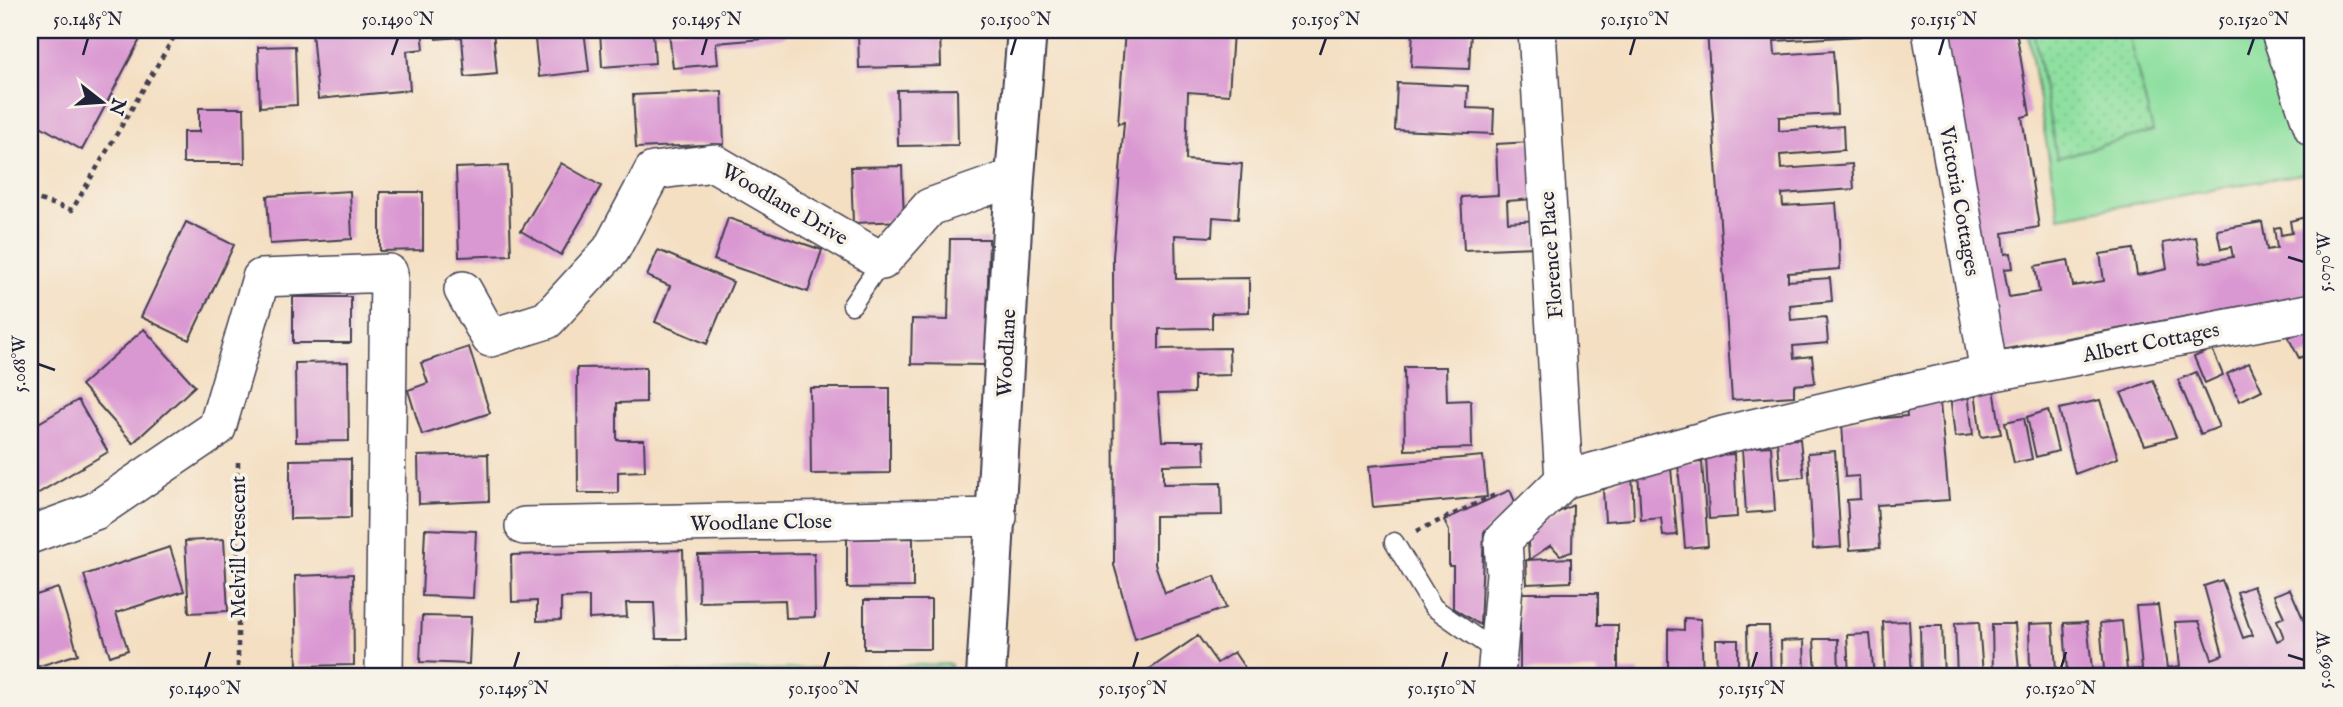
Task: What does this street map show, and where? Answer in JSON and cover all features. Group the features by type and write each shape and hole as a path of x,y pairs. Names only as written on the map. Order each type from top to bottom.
{"street":[{"name":"Woodlane","path":"986,677 998,517 1015,177 1027,30"},
{"name":"Florence Place","path":"1537,30 1564,480"},
{"name":"Victoria Cottages","path":"1931,30 1989,373"},
{"path":"2279,30 2313,128"},
{"name":"Woodlane Drive","path":"463,290 490,338 547,320 611,250 653,171 713,163 882,261"},
{"path":"882,261 930,207 1015,177"},
{"path":"30,536 95,511 217,428 261,278 389,273 384,671"},
{"name":"Albert Cottages","path":"1564,480 1723,435 1989,373 2313,312"},
{"path":"1497,665 1505,573 1503,540 1564,480"},
{"name":"Woodlane Close","path":"524,526 998,517"}],"lane":[{"path":"852,305 882,261"},
{"path":"1394,542 1433,607 1497,665"}],"path":[{"path":"30,197 72,210 178,30"},
{"name":"Melvill Crescent","path":"217,428 238,444 237,677"},
{"path":"1394,542 1503,491"}],"green space":[{"path":"2027,30 2260,30 2313,172 2059,217"},
{"path":"2033,30 2127,30 2153,131 2057,158"},
{"path":"951,664 950,677 533,677"}],"building":[{"path":"30,30 145,30 82,150 30,120"},
{"path":"422,30 424,49 407,51 410,90 318,99 312,32"},
{"path":"435,30 493,30 497,74 465,77 462,37 436,39"},
{"path":"534,30 584,30 589,71 539,77"},
{"path":"600,30 785,30 785,37 716,43 718,64 673,68 669,32 653,33 655,63 602,67"},
{"path":"858,30 940,30 941,66 859,68"},
{"path":"1125,30 1233,31 1229,95 1188,92 1186,160 1242,164 1238,219 1213,217 1212,237 1175,235 1176,279 1249,278 1249,312 1212,313 1212,328 1159,329 1159,349 1229,348 1230,375 1194,376 1194,393 1158,394 1162,441 1204,441 1205,464 1163,465 1163,484 1221,483 1222,515 1155,516 1155,564 1165,593 1215,576 1226,608 1135,639 1114,565 1113,257 1124,122 1118,124"},
{"path":"1413,30 1471,30 1469,69 1411,67"},
{"path":"1707,30 1859,30 1860,36 1774,41 1775,55 1833,51 1836,89 1837,114 1779,117 1779,131 1843,126 1844,150 1780,155 1781,169 1852,164 1854,189 1782,194 1783,206 1836,203 1839,240 1840,269 1788,273 1788,281 1830,278 1832,301 1790,305 1791,320 1826,317 1828,343 1793,346 1794,358 1812,356 1815,383 1794,385 1794,396 1732,400"},
{"path":"1944,30 2016,30 2030,115 2022,117 2039,227 2003,233 2005,254 2011,253 2013,268 2004,269 2009,297 2039,292 2035,266 2068,260 2073,286 2104,281 2100,254 2133,249 2137,275 2150,273 2167,269 2163,243 2196,237 2201,263 2233,257 2231,247 2221,249 2217,230 2262,222 2267,250 2277,248 2274,228 2280,227 2281,235 2292,233 2290,221 2313,215 2313,294 1995,351"},
{"path":"295,46 297,105 260,107 258,47"},
{"path":"1397,83 1468,86 1467,108 1494,109 1493,134 1395,130"},
{"path":"957,89 958,145 898,146 897,90"},
{"path":"722,91 724,144 636,148 633,95"},
{"path":"199,108 244,108 245,163 183,163 183,132 199,132"},
{"path":"1531,142 1534,199 1507,201 1508,222 1536,220 1537,247 1464,250 1461,197 1498,195 1496,144"},
{"path":"561,163 601,186 561,255 521,231"},
{"path":"508,166 511,255 459,257 456,168"},
{"path":"902,166 904,221 853,223 851,167"},
{"path":"350,191 352,239 270,244 267,196"},
{"path":"380,192 423,192 423,250 380,251"},
{"path":"728,218 822,250 808,292 714,260"},
{"path":"186,222 234,245 189,340 141,317"},
{"path":"950,239 989,239 986,365 911,364 912,319 948,320"},
{"path":"658,250 733,282 707,344 655,322 670,286 647,276"},
{"path":"293,297 351,297 351,343 293,343"},
{"path":"2313,326 2313,352 2299,358 2288,337"},
{"path":"144,329 195,386 133,443 81,385"},
{"path":"469,347 490,413 422,435 408,390 428,383 421,363"},
{"path":"2212,349 2223,375 2205,383 2194,357"},
{"path":"348,362 349,441 296,442 295,363"},
{"path":"2249,363 2262,390 2240,401 2227,374"},
{"path":"646,367 646,402 617,403 617,440 644,440 645,471 618,472 618,493 578,493 577,368"},
{"path":"1404,367 1446,367 1447,401 1471,400 1472,448 1405,450"},
{"path":"2196,372 2219,427 2201,434 2178,380"},
{"path":"2153,380 2176,437 2145,445 2121,393"},
{"path":"810,388 890,388 890,473 811,474"},
{"path":"1994,388 2001,434 1981,437 1975,391"},
{"path":"1968,393 1973,435 1955,437 1950,395"},
{"path":"78,400 108,452 30,498 30,428"},
{"path":"2100,400 2118,458 2075,474 2059,409"},
{"path":"1940,403 1949,500 1877,505 1880,548 1850,550 1847,500 1860,499 1859,476 1845,477 1842,422 1907,416 1906,406"},
{"path":"2048,410 2058,451 2036,457 2027,417"},
{"path":"2024,418 2032,459 2014,463 2005,422"},
{"path":"1800,439 1804,477 1780,479 1777,440"},
{"path":"1771,446 1775,511 1746,513 1742,448"},
{"path":"1835,451 1841,547 1813,549 1808,453"},
{"path":"488,454 489,501 419,504 418,456"},
{"path":"1734,454 1737,517 1709,519 1706,456"},
{"path":"1483,456 1487,497 1373,507 1369,466"},
{"path":"351,459 351,518 290,519 290,460"},
{"path":"1702,462 1708,546 1685,548 1678,464"},
{"path":"1671,468 1677,535 1663,536 1661,518 1641,520 1638,471"},
{"path":"1632,472 1634,519 1605,521 1603,490"},
{"path":"1510,490 1516,504 1484,532 1480,625 1453,608 1453,566 1449,566 1449,531 1444,520"},
{"path":"1573,505 1572,552 1560,555 1551,545 1529,560 1527,527"},
{"path":"425,529 476,531 473,598 422,596"},
{"path":"913,538 913,587 847,588 847,539"},
{"path":"224,539 228,611 189,613 185,541"},
{"path":"170,547 184,591 116,613 128,650 110,656 84,575"},
{"path":"683,550 686,639 656,639 654,603 626,603 627,617 589,619 589,597 561,598 561,620 537,621 537,601 512,602 511,555"},
{"path":"814,553 815,617 786,618 785,600 699,602 698,555"},
{"path":"1571,558 1571,582 1527,584 1526,560"},
{"path":"353,574 354,665 297,666 295,576"},
{"path":"2222,580 2243,638 2252,635 2237,592 2253,586 2277,641 2284,638 2277,620 2284,617 2274,595 2290,589 2308,630 2313,628 2313,677 1957,677 1955,623 1979,622 1983,675 1993,674 1992,624 2015,624 2019,672 2030,672 2029,624 2053,623 2056,671 2067,672 2064,623 2087,622 2092,669 2104,669 2100,623 2122,621 2127,670 2142,669 2136,606 2158,605 2167,668 2180,666 2175,622 2199,621 2212,659 2223,655 2204,586"},
{"path":"58,588 78,654 30,669 30,597"},
{"path":"1520,593 1598,593 1598,625 1618,625 1618,671 1639,671 1639,677 1598,677 1598,671 1520,671"},
{"path":"864,600 931,600 931,649 864,649"},
{"path":"422,616 471,617 469,664 420,662"},
{"path":"1684,618 1701,619 1703,677 1668,677 1668,629 1684,630"},
{"path":"1909,621 1912,677 1885,677 1883,622"},
{"path":"1747,626 1769,626 1771,677 1748,677"},
{"path":"1920,626 1942,626 1944,677 1921,677"},
{"path":"1870,634 1874,677 1849,677 1847,635"},
{"path":"1198,636 1217,663 1234,652 1251,677 1147,677 1144,673"},
{"path":"1814,639 1838,639 1839,677 1816,677"},
{"path":"1716,640 1738,640 1738,677 1717,677"},
{"path":"1804,640 1805,677 1782,677 1781,641"}]}
